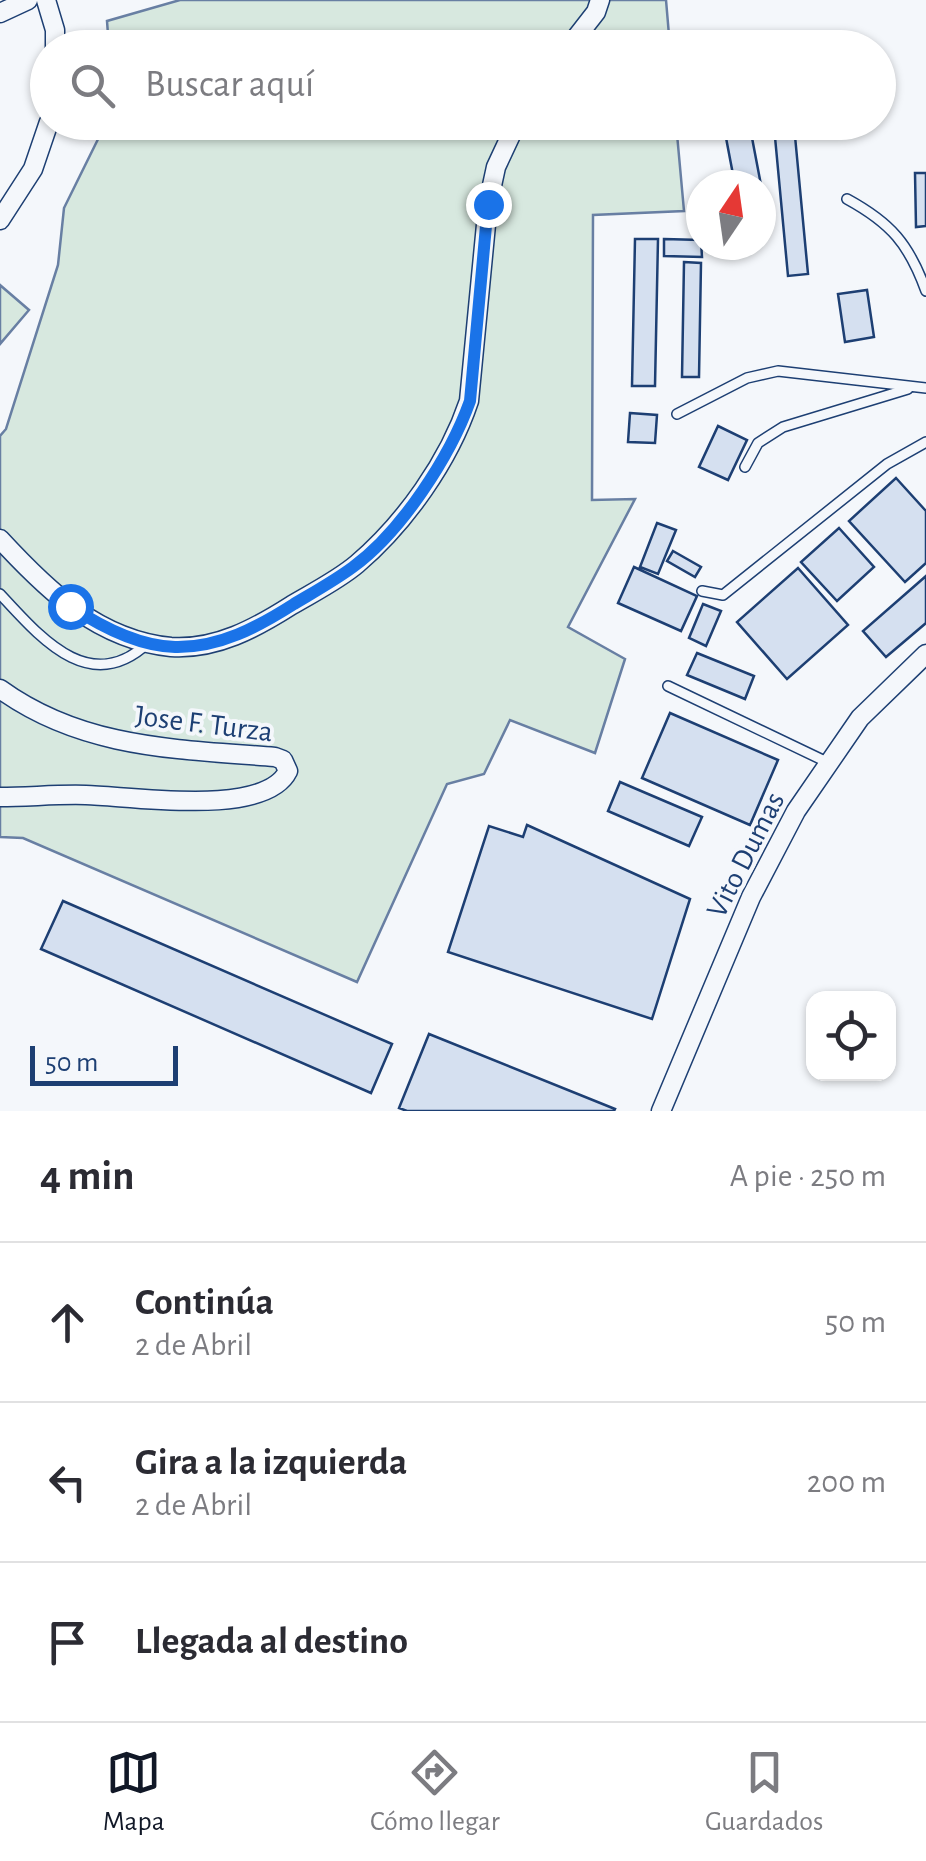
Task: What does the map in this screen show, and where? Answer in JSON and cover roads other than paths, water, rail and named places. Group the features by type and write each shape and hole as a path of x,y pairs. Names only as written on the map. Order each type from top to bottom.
{"street":[{"path":"0,13 28,0"},
{"path":"46,0 54,30"},
{"path":"582,30 600,0"},
{"path":"0,220 34,169 43,140"},
{"path":"0,539 45,588 102,627 171,647 232,638 277,615 354,566 409,508 460,429 470,401 488,204 496,167 509,140"},
{"name":"Vito Dumas","path":"660,1111 760,878 796,811 860,718 926,654"},
{"name":"Jose F. Turza","path":"0,689 56,722 131,745 275,757 283,760 288,771 278,786 240,798 184,801 85,795 0,797"}],"lane":[{"path":"847,199 876,215 897,234 917,265 926,291"},
{"path":"676,414 747,378 778,371 926,388"},
{"path":"744,468 758,442 783,427 910,388"},
{"path":"702,591 723,595 887,464 926,442"},
{"path":"0,594 47,644 74,658 103,665 121,663 149,642"},
{"path":"668,686 829,763"}]}
